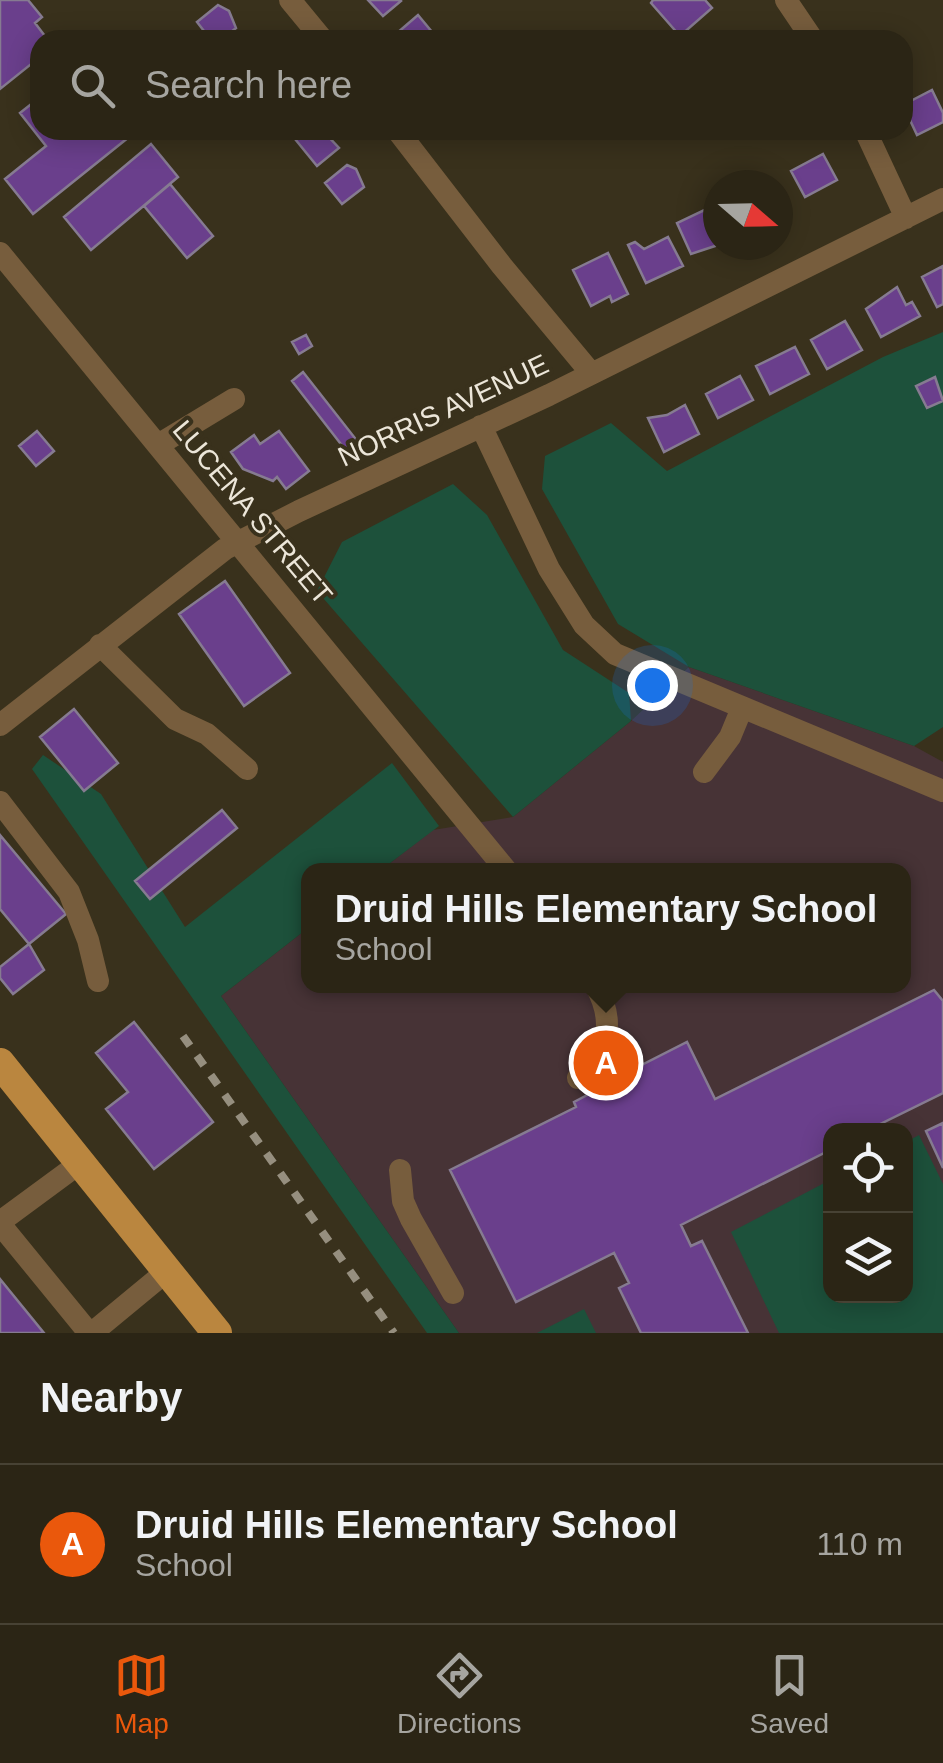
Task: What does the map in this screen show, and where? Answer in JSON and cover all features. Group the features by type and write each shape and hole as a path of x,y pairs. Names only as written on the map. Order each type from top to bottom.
{"main road":[{"path":"0,1062 217,1333"}],"street":[{"path":"290,0 315,30"},
{"path":"786,0 806,30"},
{"path":"405,140 591,373"},
{"path":"871,140 906,218"},
{"name":"NORRIS AVENUE","path":"0,724 238,542 943,199"},
{"name":"LUCENA STREET","path":"0,253 501,863"},
{"path":"158,445 234,398"},
{"path":"481,426 549,569 584,625 615,654 943,791"},
{"path":"100,645 175,718 207,734 247,769"},
{"path":"704,772 724,746 742,708"},
{"path":"0,802 69,892 88,940 98,981"},
{"path":"578,1078 597,1060 605,1038 608,1011 599,993"},
{"path":"80,1164 0,1223 100,1330 166,1271"},
{"path":"400,1170 403,1201 410,1219 453,1293"}],"shaded area":[{"path":"689,667 914,746 943,762 943,1333 459,1333 221,996 301,933 301,993 911,993 911,863 390,863 433,830 513,817 631,721"}],"green space":[{"path":"943,332 943,727 914,746 689,667 618,624 542,489 545,456 611,423 667,471 883,357"},
{"path":"453,484 487,515 563,650 629,693 631,721 513,817 317,591 342,542"},
{"path":"43,755 101,794 185,927 392,763 439,826 390,863 301,863 301,933 221,996 459,1333 427,1333 32,769"},
{"path":"919,1135 943,1184 943,1333 779,1333 731,1232 823,1184 823,1303 913,1303 913,1138"},
{"path":"584,1309 596,1333 537,1333"}],"building":[{"path":"0,0 28,0 42,17 35,23 40,30 30,30 30,65 0,89"},
{"path":"368,0 400,0 401,1 383,16"},
{"path":"705,0 712,8 687,30 675,30 651,3"},
{"path":"218,5 229,11 236,28 203,30 197,22"},
{"path":"418,15 430,30 401,30"},
{"path":"932,90 943,122 917,135 913,126 913,100"},
{"path":"30,105 30,126 20,113"},
{"path":"41,140 125,140 33,214 5,179 46,146"},
{"path":"296,140 331,140 339,148 317,166"},
{"path":"151,144 178,177 91,250 64,217"},
{"path":"823,154 837,180 805,197 793,170"},
{"path":"347,165 356,169 364,187 342,204 325,183"},
{"path":"170,184 213,236 187,258 144,206"},
{"path":"703,211 703,250 691,254 677,223"},
{"path":"668,237 683,266 646,283 628,245 635,242 644,249"},
{"path":"608,253 628,294 612,302 610,296 591,306 573,270"},
{"path":"943,266 943,304 937,307 922,277"},
{"path":"897,287 906,305 912,302 920,316 881,337 866,309"},
{"path":"845,321 862,350 827,369 811,340"},
{"path":"306,335 312,346 299,354 292,342"},
{"path":"795,347 809,374 770,394 756,366"},
{"path":"303,372 358,442 347,452 292,381"},
{"path":"740,376 753,400 718,418 706,394"},
{"path":"935,377 943,401 927,408 916,386"},
{"path":"685,405 699,434 664,452 648,418 667,415"},
{"path":"37,431 54,451 36,466 19,446"},
{"path":"279,431 309,471 286,489 277,477 273,481 243,469 231,452 254,435 260,444"},
{"path":"225,581 290,673 244,706 179,614"},
{"path":"74,709 118,763 84,791 40,737"},
{"path":"222,810 237,828 150,899 135,881"},
{"path":"0,835 66,914 29,944 0,909"},
{"path":"29,944 44,970 13,994 0,978 0,967"},
{"path":"934,990 943,1001 943,1093 882,1123 823,1123 823,1154 681,1225 691,1246 702,1241 748,1333 641,1333 619,1288 629,1283 614,1253 516,1302 450,1170 576,1107 574,1102 595,1091 599,1098 629,1083 624,1074 687,1042 715,1099"},
{"path":"134,1022 213,1122 154,1169 106,1109 128,1092 96,1053"},
{"path":"943,1123 943,1168 926,1131"},
{"path":"0,1279 44,1333 0,1333"}],"railway":[{"path":"183,1036 394,1333"}],"place":[{"name":"Druid Hills Elementary School","path":"606,1063"}]}
